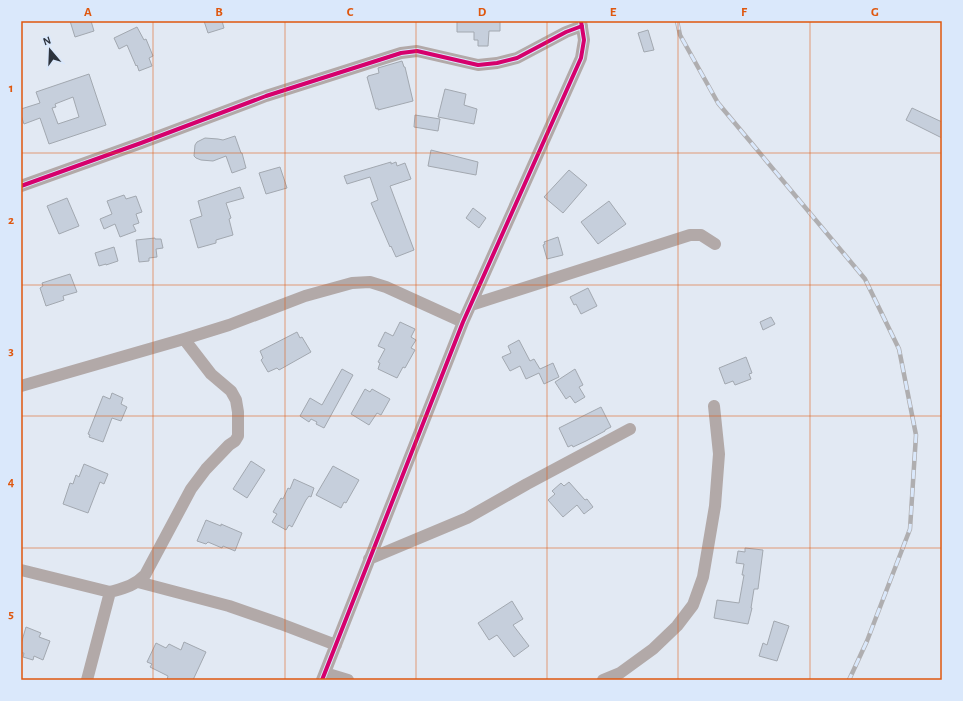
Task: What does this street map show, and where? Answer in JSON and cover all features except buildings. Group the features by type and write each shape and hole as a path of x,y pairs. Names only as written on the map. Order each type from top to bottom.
{"street":[{"path":"21,186 266,96 401,52 416,51 478,65 497,63 517,58 582,23 584,40 581,58 463,322 324,677 348,680"},
{"path":"471,306 690,235 701,235 715,244"},
{"path":"21,386 229,325 305,296 352,283 370,282 386,287 463,322"},
{"path":"21,570 110,592 131,586 145,575 191,489 206,468 238,436 237,406 236,400 231,391 211,374 184,339"},
{"path":"603,680 620,673 653,649 677,626 693,605 703,577 715,506 719,454 714,406"},
{"path":"370,559 467,518 630,429"},
{"path":"138,582 229,606 336,645"},
{"path":"87,680 110,592"}],"railway":[{"path":"677,21 680,35 718,103 865,279 899,349 916,435 910,529 867,641 849,680"}],"cycle path":[{"path":"322,680 463,322 581,58 584,40 581,21"},
{"path":"21,186 266,96 401,53 417,51 478,65 497,63 517,58 566,32 582,26"}]}
